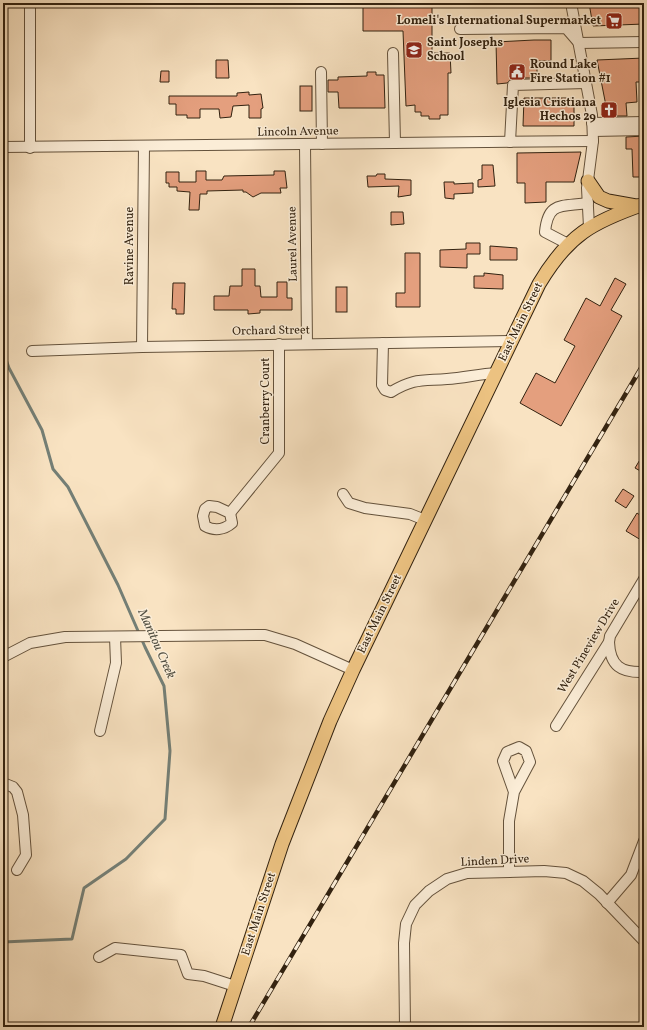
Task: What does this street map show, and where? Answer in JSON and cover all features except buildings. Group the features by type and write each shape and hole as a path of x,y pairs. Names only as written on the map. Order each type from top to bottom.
{"main road":[{"path":"588,181 599,196 608,201 641,205"},
{"name":"East Main Street","path":"222,1027 282,844 330,721 353,670 539,284 552,264 568,244 589,227 611,215 641,205"}],"street":[{"path":"30,3 30,148"},
{"path":"571,3 586,83 593,132 588,181 589,227"},
{"path":"460,29 566,28 579,43 644,42"},
{"path":"393,53 395,143"},
{"path":"321,72 322,144"},
{"path":"510,142 513,85 586,83"},
{"path":"593,132 644,122"},
{"path":"593,132 644,130"},
{"name":"Lincoln Avenue","path":"3,147 30,148 510,142 593,132"},
{"name":"Laurel Avenue","path":"305,145 307,344"},
{"name":"Ravine Avenue","path":"142,347 144,146"},
{"path":"568,244 545,232 546,219 549,212 554,208 588,203"},
{"name":"Orchard Street","path":"32,351 279,344 512,341"},
{"path":"383,343 382,385 385,390 391,392 408,382 418,380 448,379 496,373"},
{"name":"Cranberry Court","path":"230,513 265,473 279,453 279,344"},
{"path":"343,494 349,503 365,508 410,514 425,520"},
{"name":"West Pineview Drive","path":"556,726 609,642 610,636 644,579"},
{"path":"3,657 30,643 65,637 264,635 295,644 353,670"},
{"path":"100,731 116,663 115,636"},
{"path":"609,642 609,652 614,662 621,669 633,672 644,672"},
{"path":"3,783 13,787 17,792 23,815 26,855 17,870"},
{"path":"509,872 509,821 514,792"},
{"path":"607,903 631,875 644,842"},
{"name":"Linden Drive","path":"405,1027 404,943 406,924 415,905 429,891 447,879 467,873 566,873 583,881 644,941"},
{"path":"99,957 115,948 181,955 188,974 204,976 235,986"}],"waterway":[{"name":"Manitou Creek","path":"3,351 9,368 42,430 53,469 68,487 118,585 164,686 170,751 165,819 126,859 84,888 72,939 3,942"}],"railway":[{"path":"249,1027 644,363"}],"place":[{"name":"Lomeli's International Supermarket","path":"614,21"},
{"name":"Saint Josephs School","path":"414,50"},
{"name":"Round Lake Fire Station #1","path":"517,72"},
{"name":"Iglesia Cristiana Hechos 29","path":"609,110"}]}
